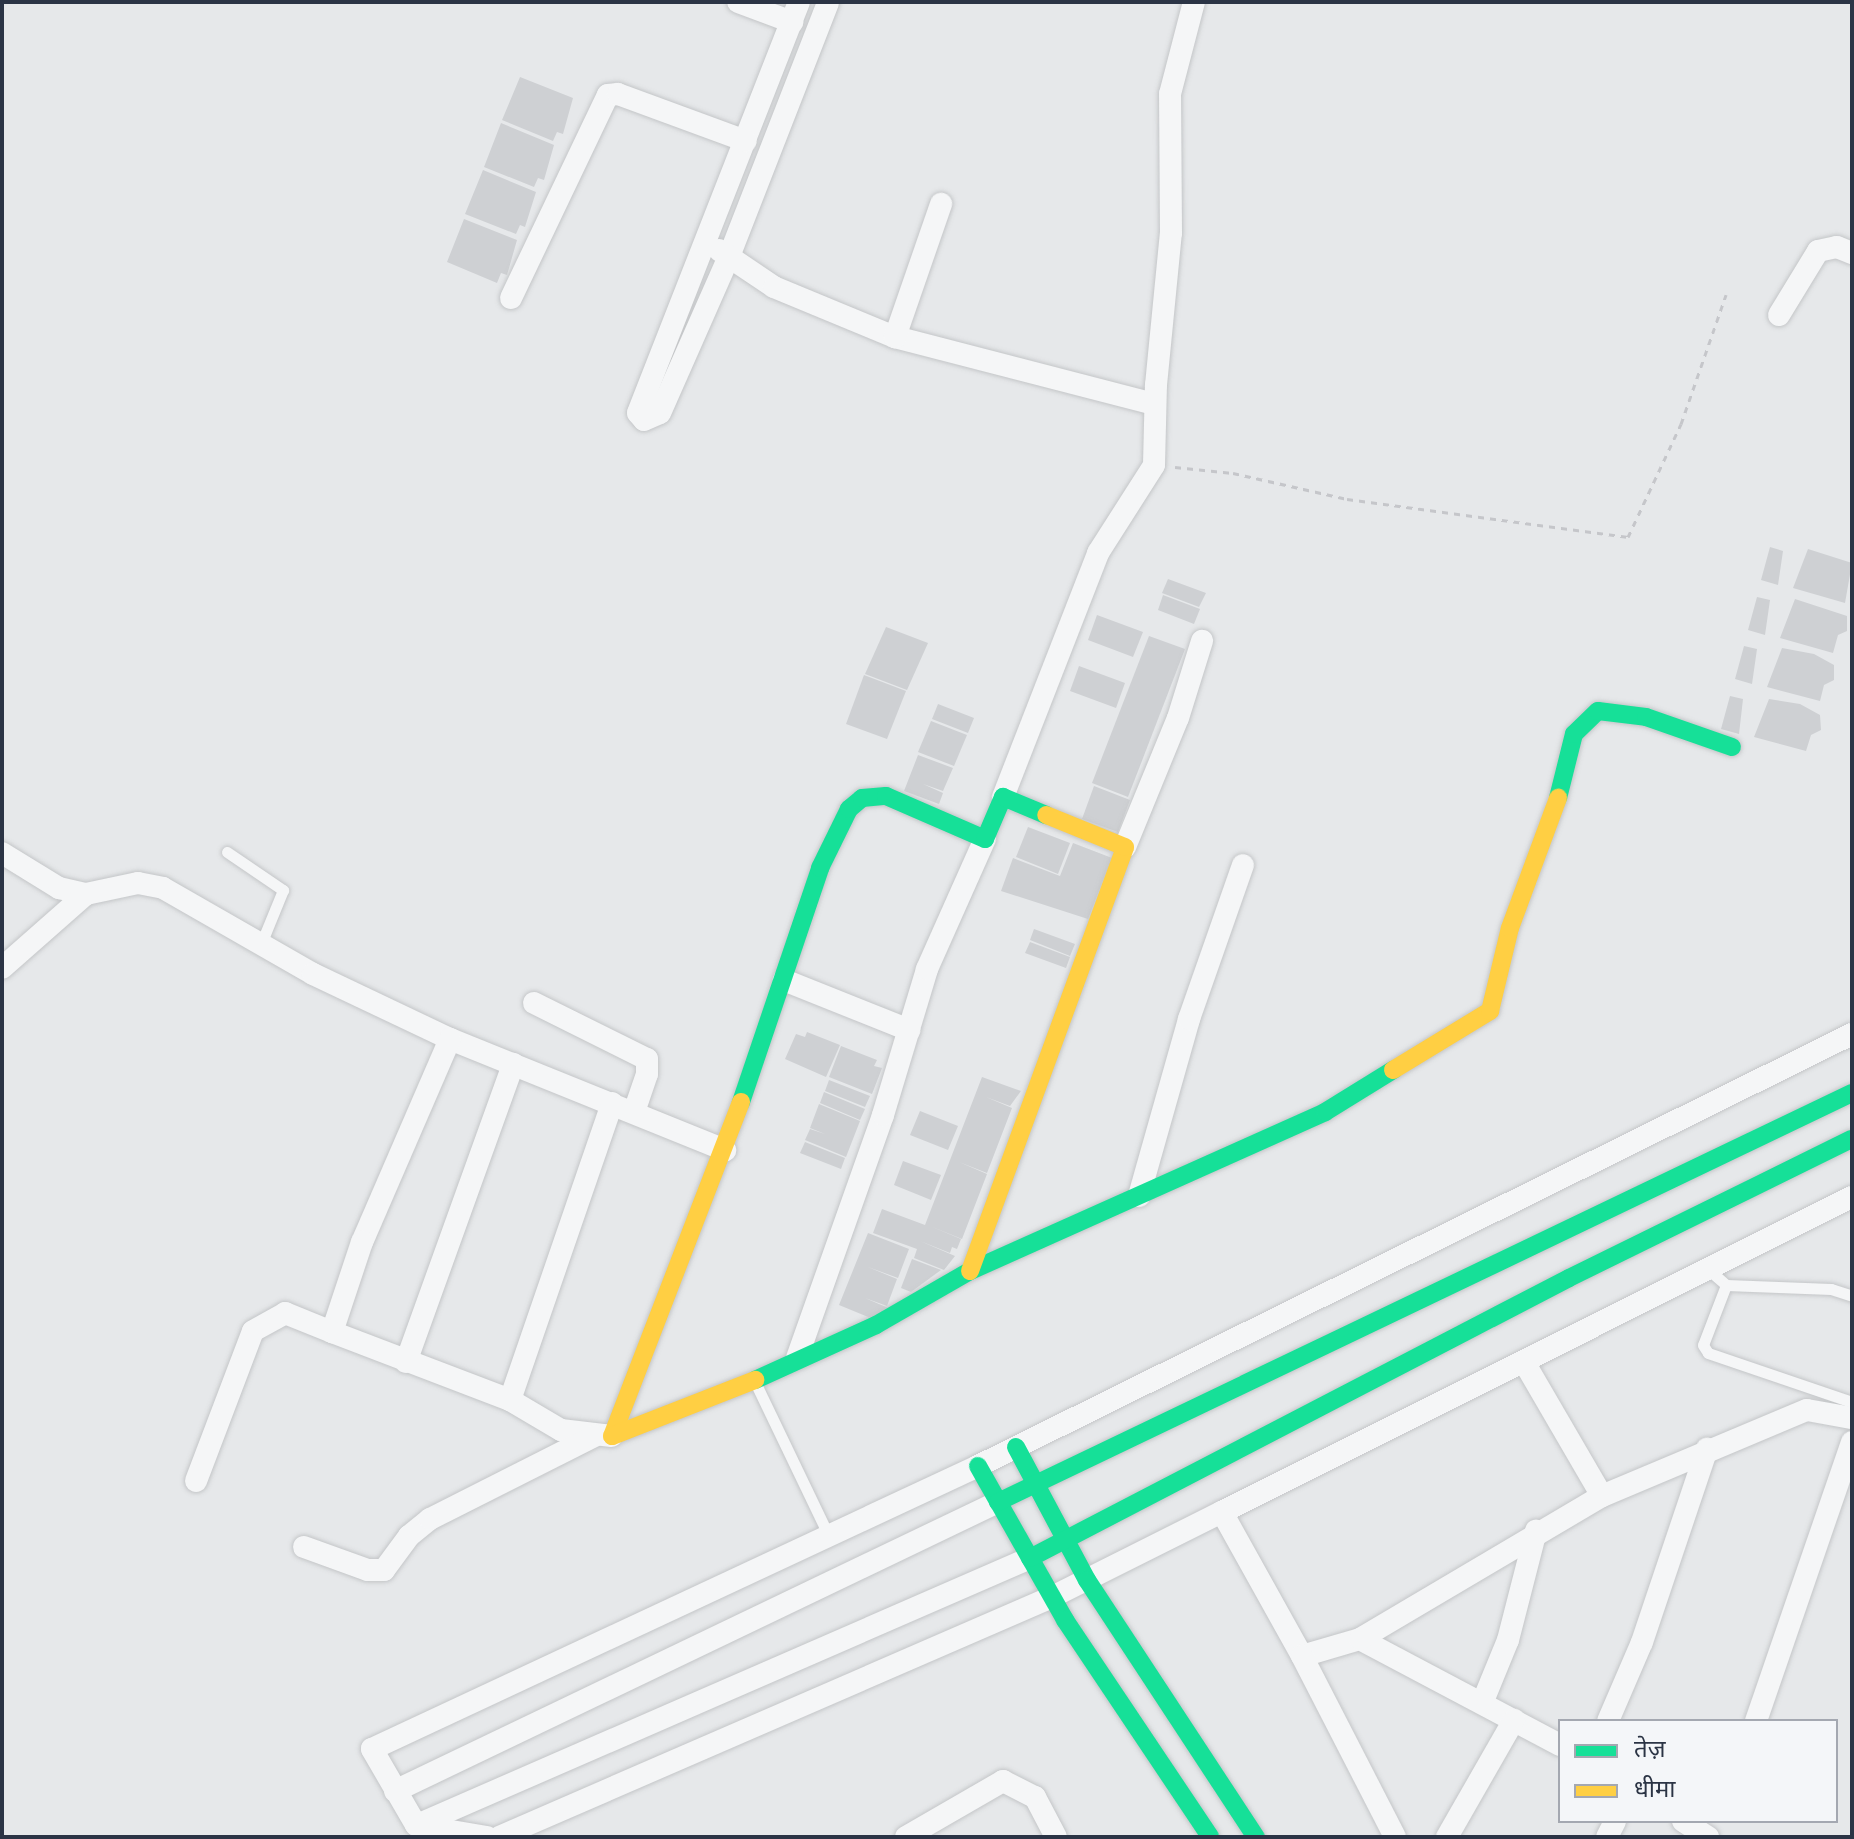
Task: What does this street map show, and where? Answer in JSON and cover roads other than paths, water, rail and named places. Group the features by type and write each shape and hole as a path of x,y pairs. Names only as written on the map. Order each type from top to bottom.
{"street":[{"path":"738,2 796,12 638,413 644,420 660,413 730,254 828,2"},
{"path":"797,1358 927,969 1003,797 1098,553 1154,465 1155,404 1171,233 1170,94 1194,2"},
{"path":"511,298 608,95 618,94 746,141"},
{"path":"895,337 941,204"},
{"path":"706,244 730,254 774,287 895,337 1155,404"},
{"path":"1779,315 1818,251 1837,247 1852,253"},
{"path":"970,1271 1125,847 1178,718 1202,641"},
{"path":"304,1547 368,1570 384,1570 409,1536 430,1519 603,1436 697,1407 797,1358 876,1325 970,1271 1325,1112 1490,1011 1510,928 1555,811 1574,734 1598,711 1646,717 1732,747"},
{"path":"603,1436 725,1150 820,868 849,809 862,798 886,796 985,839"},
{"path":"1003,797 1125,847"},
{"path":"2,853 33,877 86,894"},
{"path":"1139,1196 1184,1033 1243,865"},
{"path":"2,968 86,894 138,883 163,888 261,944 450,1039 725,1150"},
{"path":"784,980 909,1030"},
{"path":"534,1003 647,1059 647,1074 634,1112"},
{"path":"487,1837 416,1825 372,1749 978,1466 1852,1034"},
{"path":"332,1332 362,1242 450,1039"},
{"path":"406,1362 513,1064"},
{"path":"395,1791 1852,1093"},
{"path":"510,1400 612,1103"},
{"path":"416,1825 1065,1542 1569,1278 1852,1139"},
{"path":"499,1837 1052,1597 1524,1362 1718,1278 1852,1197"},
{"path":"196,1481 253,1331 285,1313 510,1400 561,1430 603,1436"},
{"path":"1524,1362 1602,1496"},
{"path":"1302,1656 1360,1639 1536,1531 1602,1496 1650,1480 1707,1449 1807,1410 1852,1418"},
{"path":"1757,1719 1852,1442"},
{"path":"1016,1447 1087,1580 1256,1837"},
{"path":"1609,1719 1642,1642 1707,1449"},
{"path":"978,1466 1052,1597 1210,1837"},
{"path":"1222,1512 1302,1656 1395,1837"},
{"path":"1483,1701 1508,1640 1536,1531"},
{"path":"1360,1639 1483,1701 1558,1744"},
{"path":"1447,1837 1514,1720"},
{"path":"909,1837 1003,1781 1035,1797 1056,1837"},
{"path":"1686,1823 1708,1837"}],"lane":[{"path":"227,852 283,890 261,944"},
{"path":"1852,1296 1831,1289 1718,1278 1703,1345 1708,1353 1852,1402"},
{"path":"754,1379 828,1534"}]}
